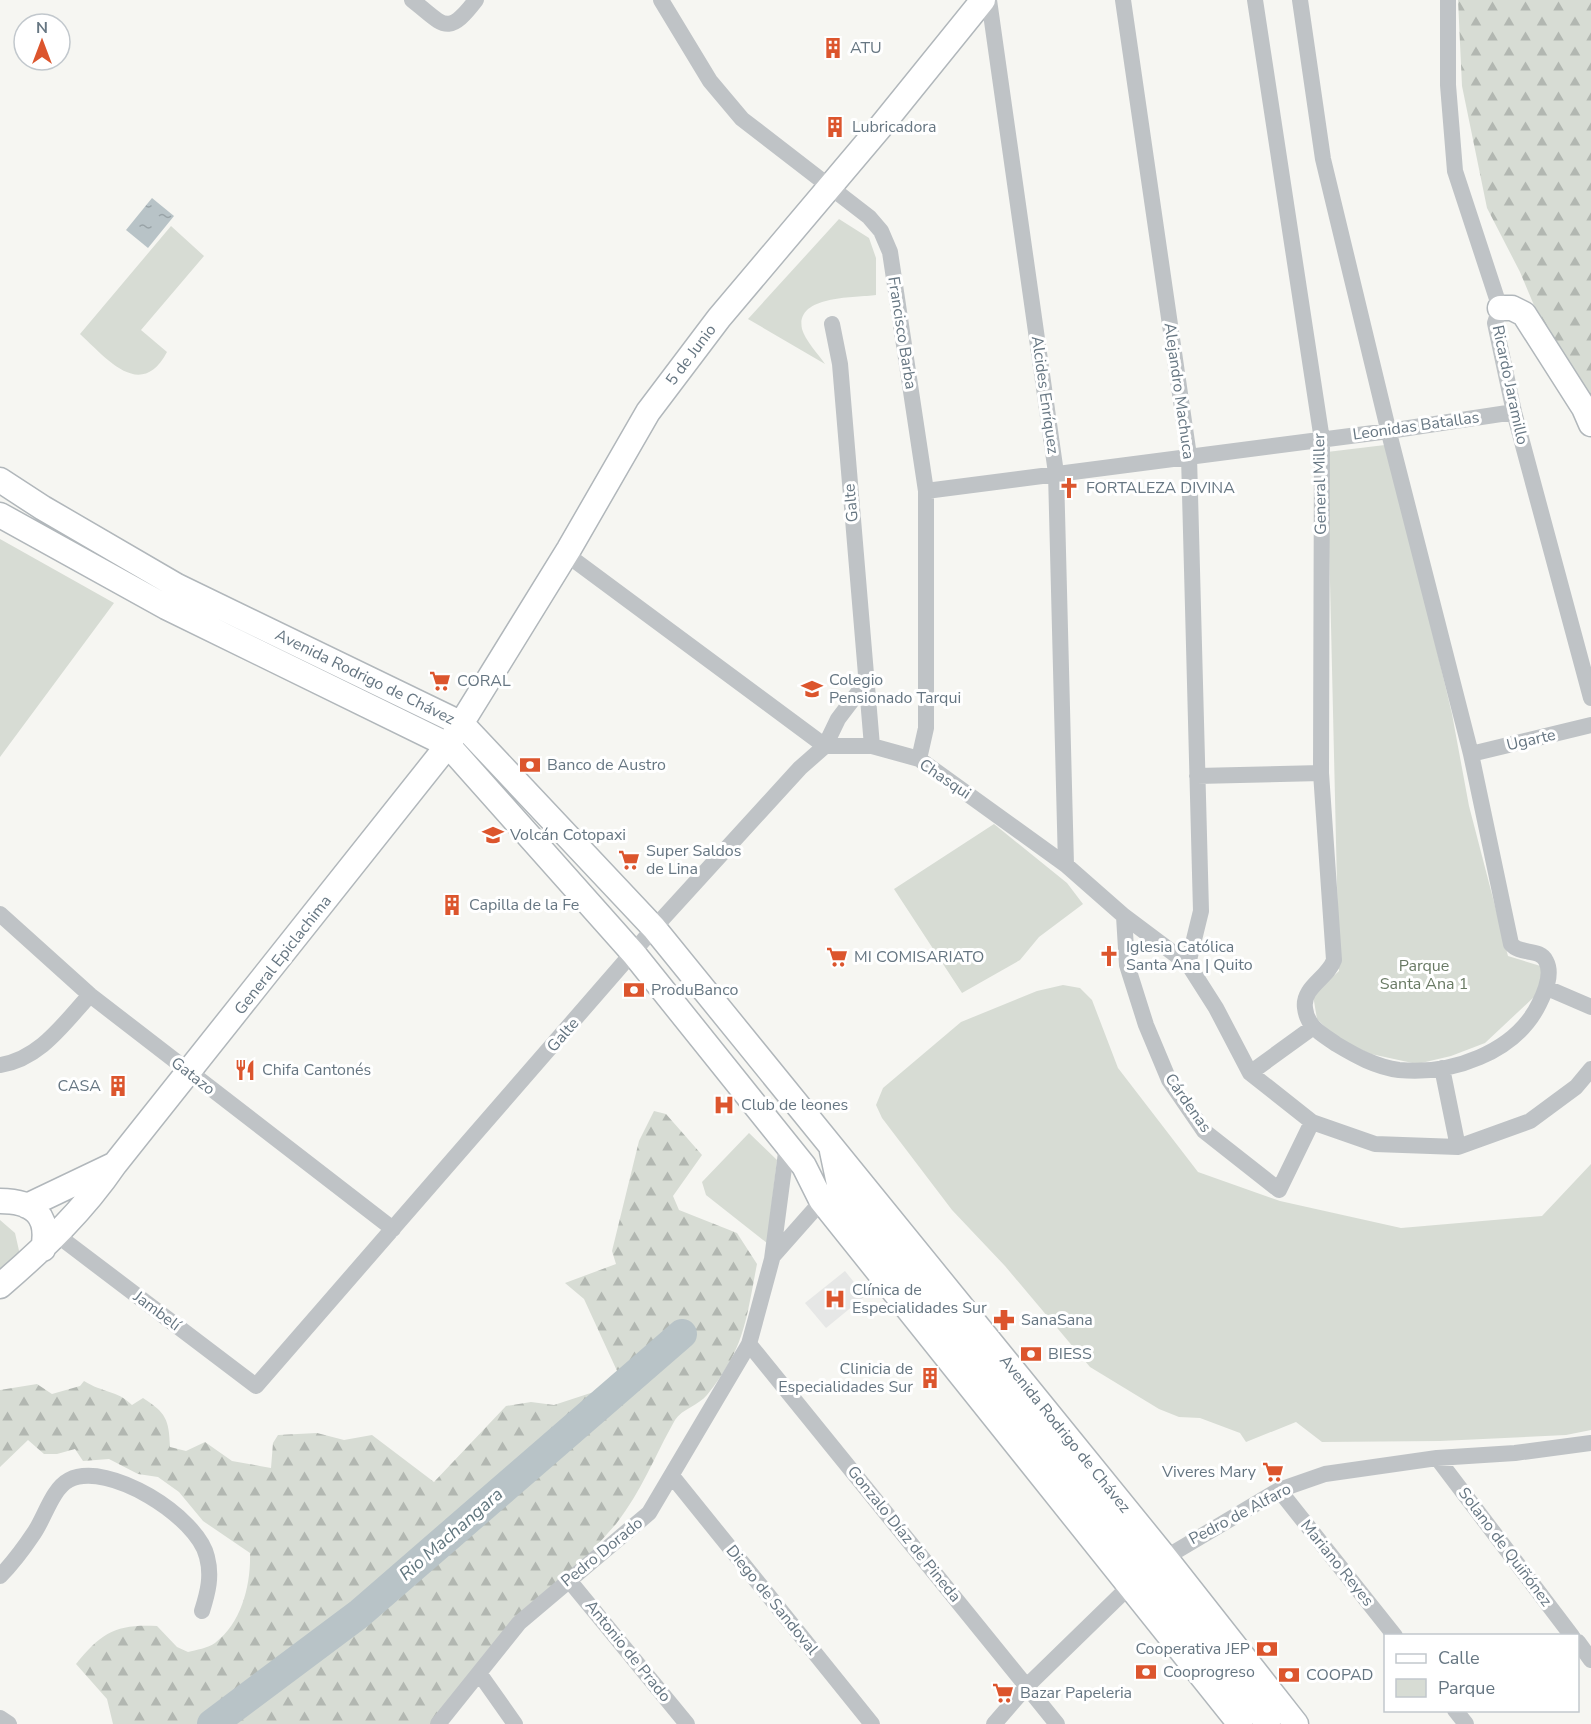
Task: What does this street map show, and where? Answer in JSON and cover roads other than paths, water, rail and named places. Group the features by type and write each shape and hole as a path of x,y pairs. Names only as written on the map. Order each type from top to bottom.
{"street":[{"path":"412,0 443,24 452,25 461,20 476,0"},
{"name":"Francisco Barba","path":"661,0 710,81 742,119 869,217 881,231 890,252 926,492 926,728 919,759"},
{"name":"5 de Junio","path":"448,745 566,554 648,412 719,318 830,189 982,0"},
{"name":"Alcides Enríquez","path":"989,0 1056,473 1066,865"},
{"name":"Alejandro Machuca","path":"1123,0 1189,456 1201,911 1188,964"},
{"name":"General Miller","path":"1255,0 1322,440 1321,773 1334,960 1330,972 1309,990 1304,1007 1312,1028"},
{"path":"1250,1073 1312,1028 1360,1059 1399,1070 1442,1068 1490,1053 1516,1036 1534,1015 1547,987 1548,964 1545,958 1515,948 1511,944 1471,754 1323,159 1300,0"},
{"name":"Ricardo Jaramillo","path":"1448,0 1448,85 1455,171 1500,308 1495,323 1514,412 1591,698"},
{"path":"1500,308 1512,308 1524,314 1584,408 1591,424"},
{"name":"Galte","path":"832,324 840,364 872,746"},
{"name":"Leonidas Batallas","path":"926,492 1056,473 1389,431 1514,412"},
{"name":"Avenida Rodrigo de Chávez","path":"0,480 43,508 177,586 462,724 654,928 831,1146 1147,1571 1240,1724"},
{"name":"Avenida Rodrigo de Chávez","path":"0,515 166,607 448,745 634,954 804,1166 821,1200 1147,1571 1296,1724"},
{"path":"566,554 825,746"},
{"name":"Galte","path":"256,1386 634,954 654,928 800,768 825,746 838,719 866,682"},
{"name":"Ugarte","path":"1471,754 1591,725"},
{"name":"General Epiclachima","path":"0,1286 50,1242 92,1198 116,1164 448,745"},
{"name":"Chasqui","path":"825,746 872,746 919,759 1066,865 1124,916 1188,964"},
{"path":"1197,776 1321,773"},
{"name":"Gatazo","path":"0,914 90,994 189,1074 393,1229"},
{"name":"Cárdenas","path":"1124,916 1127,965 1146,1025 1169,1080 1204,1131 1279,1190 1312,1122"},
{"path":"1188,964 1216,1008 1250,1073 1312,1122 1382,1145 1458,1148 1530,1121 1576,1087 1591,1069"},
{"path":"1547,987 1591,1007"},
{"path":"0,1065 23,1059 49,1040 90,994"},
{"path":"1442,1068 1458,1148"},
{"name":"Pedro Dorado","path":"438,1724 519,1623 568,1579 650,1513 749,1344 772,1258 787,1145"},
{"name":"Avenida Rodrigo de Chávez","path":"831,1146 839,1184 914,1285 1147,1571 1268,1724"},
{"name":"General Epiclachima","path":"27,1206 116,1164"},
{"name":"Avenida Rodrigo de Chávez","path":"804,1166 839,1184"},
{"name":"Pedro Dorado","path":"772,1258 821,1200 839,1184"},
{"path":"0,1201 27,1206 41,1215 50,1242"},
{"name":"Jambelí","path":"50,1242 256,1386"},
{"name":"Gonzalo Díaz de Pineda","path":"749,1344 1058,1724"},
{"name":"Pedro de Alfaro","path":"994,1724 1027,1686 1147,1571 1279,1490 1345,1469 1437,1458 1515,1453 1591,1443"},
{"name":"Solano de Quiñónez","path":"1437,1458 1571,1634"},
{"path":"0,1576 36,1531 56,1493 67,1480 97,1475 140,1491 167,1507 192,1529 207,1555 210,1585 202,1611"},
{"name":"Diego de Sandoval","path":"672,1476 872,1724"},
{"name":"Mariano Reyes","path":"1279,1490 1394,1634"},
{"name":"Antonio de Prado","path":"568,1579 684,1723"},
{"path":"1579,1643 1591,1660"},
{"path":"479,1673 515,1724"},
{"path":"1457,1712 1466,1724"},
{"path":"0,1718 9,1724"}],"water":[{"path":"152,198 174,216 148,248 126,230"}],"waterway":[{"name":"Rio Machangara","path":"212,1724 359,1614 682,1334"}],"place":[{"name":"ATU","path":"833,48"},
{"name":"Lubricadora","path":"835,127"},
{"name":"FORTALEZA DIVINA","path":"1069,488"},
{"name":"CORAL","path":"440,681"},
{"name":"Colegio Pensionado Tarqui","path":"812,689"},
{"name":"Banco de Austro","path":"530,765"},
{"name":"Volcán Cotopaxi","path":"493,835"},
{"name":"Super Saldos de Lina","path":"629,860"},
{"name":"Capilla de la Fe","path":"452,905"},
{"name":"Iglesia Católica Santa Ana | Quito","path":"1109,956"},
{"name":"MI COMISARIATO","path":"837,957"},
{"name":"ProduBanco","path":"634,990"},
{"name":"Chifa Cantonés","path":"245,1070"},
{"name":"CASA","path":"118,1086"},
{"name":"Club de leones","path":"724,1105"},
{"name":"Clínica de Especialidades Sur","path":"835,1299"},
{"name":"SanaSana","path":"1004,1320"},
{"name":"BIESS","path":"1031,1354"},
{"name":"Clinicia de Especialidades Sur","path":"930,1378"},
{"name":"Viveres Mary","path":"1273,1472"},
{"name":"Cooperativa JEP","path":"1267,1649"},
{"name":"Cooprogreso","path":"1146,1672"},
{"name":"COOPAD","path":"1289,1675"},
{"name":"Bazar Papeleria","path":"1003,1693"}],"park label":[{"name":"Parque Santa Ana 1","path":"1424,975"}]}
